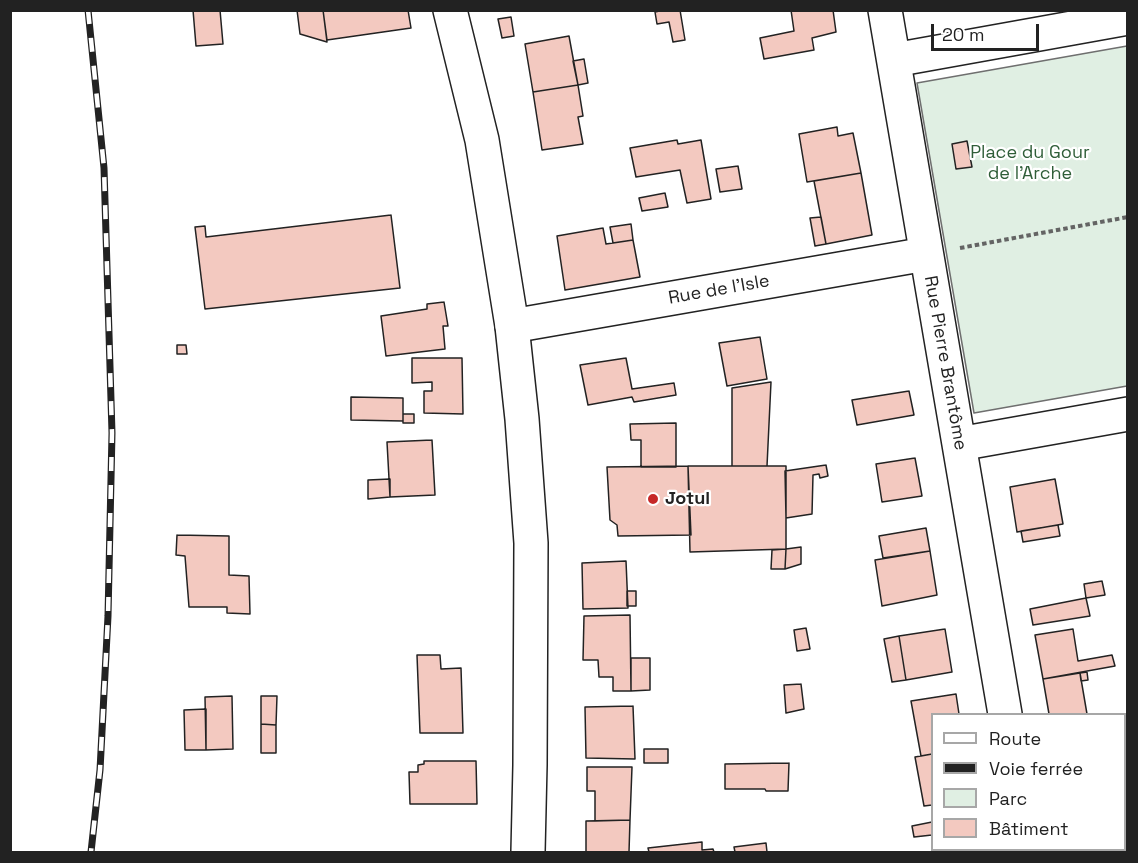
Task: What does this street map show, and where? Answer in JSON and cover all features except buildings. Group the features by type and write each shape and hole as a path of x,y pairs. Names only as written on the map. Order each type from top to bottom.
{"street":[{"path":"450,10 482,140 512,326 522,419 531,543 528,852"},
{"name":"Rue Pierre Brantôme","path":"885,10 1005,713"},
{"path":"894,60 1128,18"},
{"name":"Rue de l'Isle","path":"512,326 926,254"},
{"path":"959,444 1128,414"}],"path":[{"path":"926,254 1128,217"}],"green space":[{"name":"Place du Gour de l'Arche","path":"1127,46 1127,386 974,413 917,83"}],"railway":[{"path":"88,10 104,168 112,433 108,616 100,770 91,852"}],"place":[{"name":"Jotul","path":"653,499"}]}
